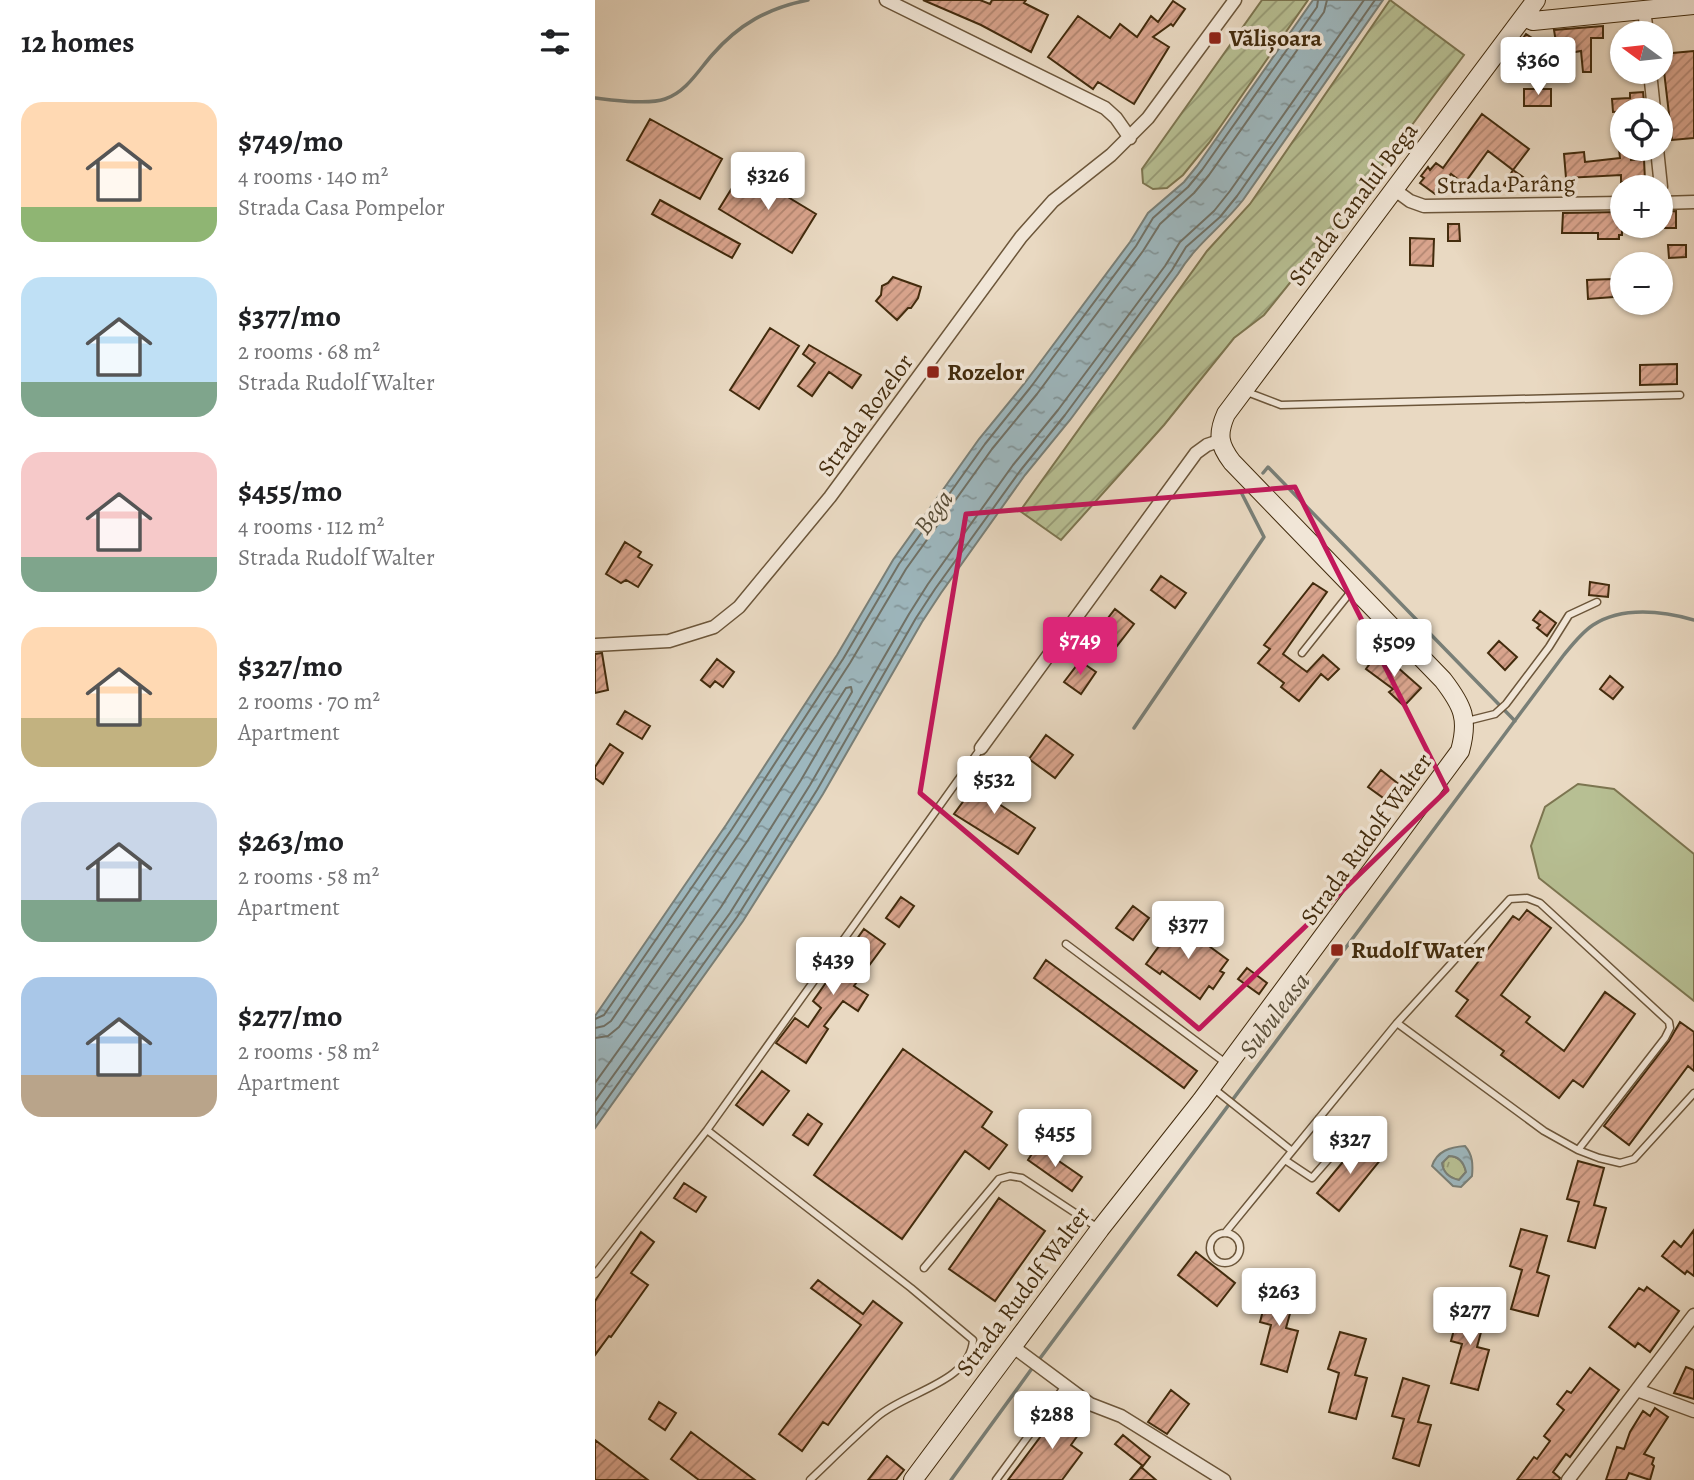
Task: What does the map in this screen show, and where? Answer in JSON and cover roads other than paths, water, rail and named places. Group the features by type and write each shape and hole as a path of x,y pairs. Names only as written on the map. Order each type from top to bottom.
{"street":[{"path":"885,0 1105,108 1130,138"},
{"name":"Strada Rozelor","path":"595,645 669,642 714,627 739,607 830,497 1021,237 1053,201 1130,138 1148,118 1235,0"},
{"name":"Strada Canalul Bega","path":"1219,442 1220,428 1226,414 1536,0"},
{"path":"1524,17 1533,21 1694,5"},
{"path":"1644,10 1645,21"},
{"name":"Strada Parâng","path":"1395,190 1410,201 1424,206 1610,203"},
{"path":"1673,203 1694,202"},
{"path":"981,748 1196,453 1207,445 1219,442 1231,462 1443,680 1462,709 1465,721"},
{"name":"Strada Rudolf Walter","path":"913,1480 1100,1229 1215,1089 1228,1065 1450,766 1460,751 1465,721"},
{"path":"1568,1480 1694,1315"},
{"path":"1012,1346 1090,1404 1121,1416 1224,1480"},
{"path":"1637,1390 1694,1411"}],"lane":[{"path":"1244,390 1281,405 1680,395"},
{"path":"1302,653 1354,588"},
{"path":"1465,721 1483,719 1506,705 1569,615 1597,602"},
{"path":"595,1274 707,1130 981,748"},
{"path":"1225,1233 1237,1240 1239,1254 1235,1259 1221,1263 1211,1254 1210,1246 1219,1235 1225,1233 1397,1023 1510,899 1527,898 1540,903 1666,1018 1670,1028 1578,1150"},
{"path":"1066,944 1228,1065"},
{"path":"1397,1023 1543,1131 1578,1150 1620,1163 1634,1158 1694,1093"},
{"path":"1215,1089 1292,1151"},
{"path":"1285,1160 1312,1178 1341,1146 1319,1118"},
{"path":"707,1130 973,1340 972,1354 955,1373 879,1415 810,1480"},
{"path":"924,1268 999,1179 1010,1176 1022,1178 1100,1229"},
{"path":"996,1480 1065,1385"}],"water":[{"name":"Bega","path":"1313,0 1383,0 1243,200 1185,263 1070,420 1025,475 941,593 823,794 743,921 595,1128 595,1016 726,825 837,655 893,560 979,439 1024,384 1130,242 1148,213 1184,182 1197,166"},
{"path":"1465,1146 1471,1157 1472,1176 1461,1187 1453,1186 1432,1166 1441,1153","holes":["1449,1156 1461,1161 1465,1169 1466,1172 1459,1180 1447,1175 1444,1170 1442,1163"]}],"waterway":[{"path":"595,98 649,102 672,96 685,86 722,44 744,26 767,13 808,0"},
{"path":"1263,473 1268,467 1515,721"},
{"path":"1134,728 1264,537 1242,494"},
{"name":"Subuleasa","path":"1038,1361 1577,639 1593,625 1617,615 1643,612 1694,620"},
{"name":"Subuleasa","path":"951,1480 1033,1367"}],"place":[{"name":"Vălișoara","path":"1215,38"},
{"name":"Rozelor","path":"933,372"},
{"name":"Rudolf Water","path":"1337,950"}]}
